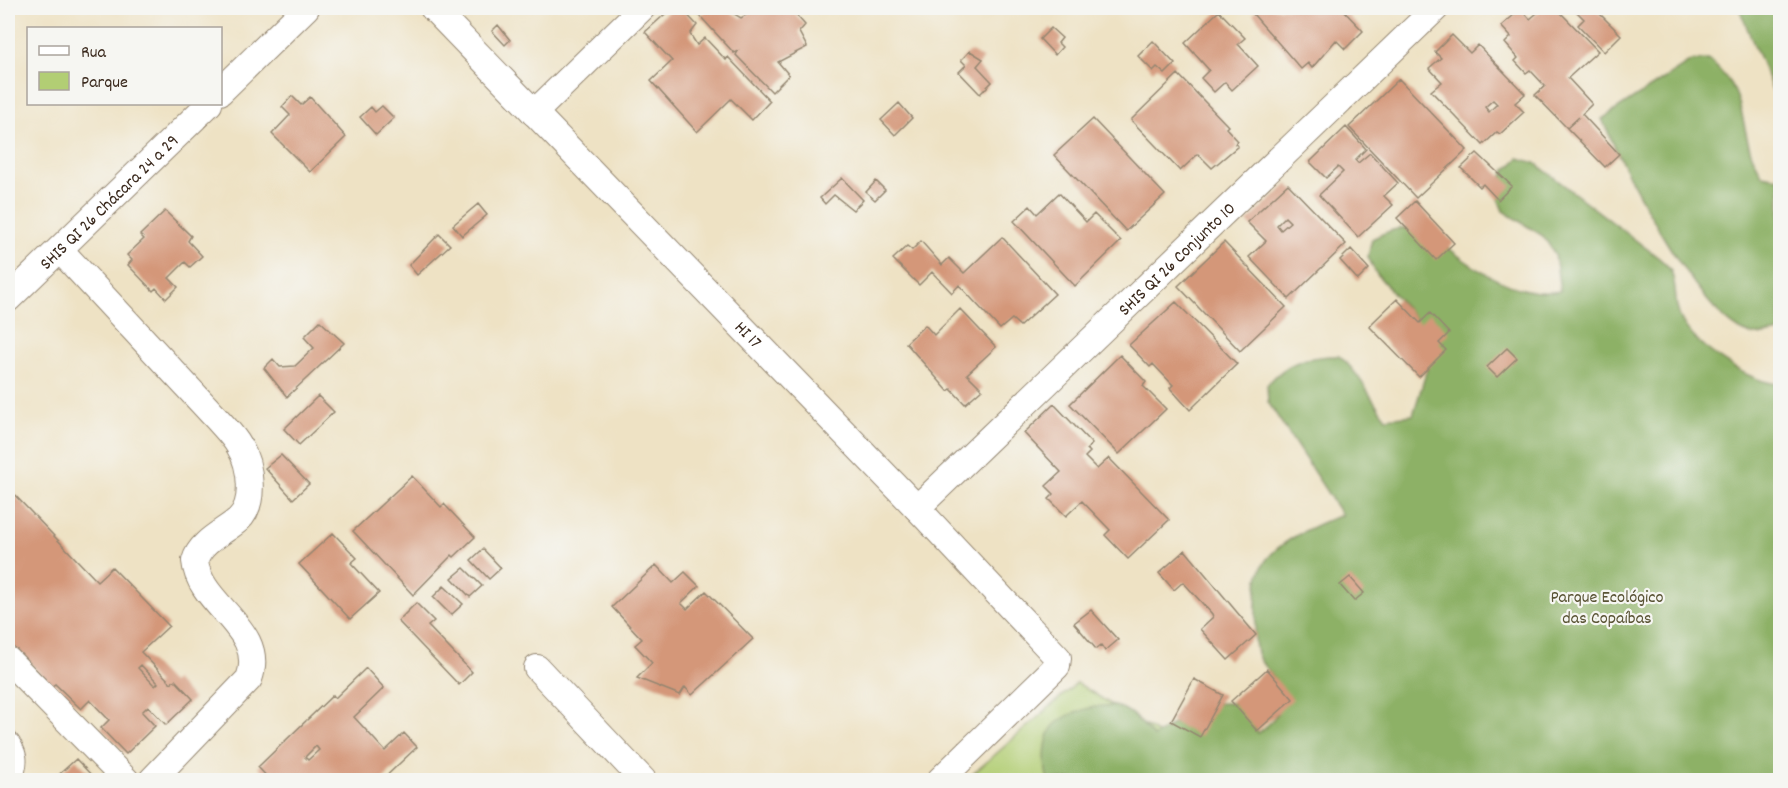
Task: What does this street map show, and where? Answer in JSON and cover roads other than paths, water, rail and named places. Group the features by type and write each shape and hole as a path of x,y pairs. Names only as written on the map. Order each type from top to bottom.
{"street":[{"path":"222,90 306,8"},
{"name":"HI 17","path":"433,8 917,508 1055,655 1057,666 940,780"},
{"path":"534,113 642,8"},
{"name":"SHIS QI 26 Conjunto 10","path":"917,508 1436,8"},
{"name":"SHIS QI 26 Chácara 24 a 29","path":"8,299 208,105"},
{"path":"60,250 219,421 239,445 248,474 246,510 240,519 202,547 195,561 200,578 252,650 255,665 249,680 152,780"},
{"path":"8,660 126,780"},
{"path":"537,668 643,780"}],"lane":[{"path":"8,736 15,744 21,758 21,766 14,780"}],"park label":[{"name":"Parque Ecológico das Copaíbas","path":"1607,606"}]}
